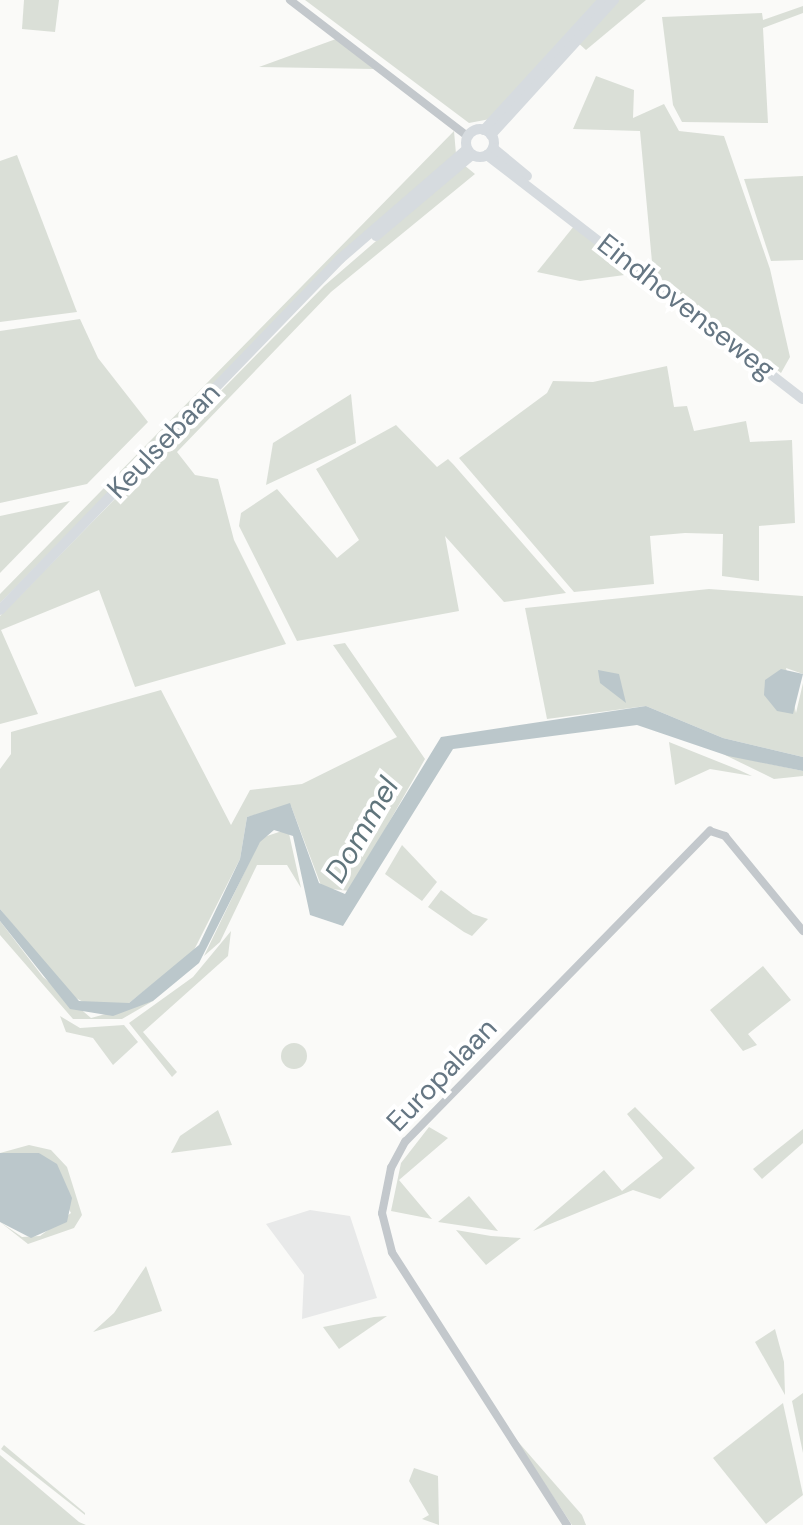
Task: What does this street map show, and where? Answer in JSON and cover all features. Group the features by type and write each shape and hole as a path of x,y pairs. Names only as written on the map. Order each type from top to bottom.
{"main road":[{"path":"603,0 488,133 490,152 470,152 467,136 488,133 614,0"},
{"name":"Keulsebaan","path":"0,610 329,273 470,152"},
{"name":"Eindhovenseweg","path":"490,152 803,399"}],"street":[{"path":"290,0 467,136"},
{"name":"Europalaan","path":"567,1525 399,1264 383,1221 386,1182 405,1142 706,833 719,832 803,931"}],"shaded area":[{"path":"24,0 59,0 55,32 22,29"},
{"path":"305,0 599,0 490,119 469,123"},
{"path":"618,0 646,0 586,50 576,41"},
{"path":"803,6 803,13 763,28 768,123 682,122 673,105 662,17 762,13 763,20"},
{"path":"336,39 374,69 259,67"},
{"path":"596,76 634,90 633,118 664,104 679,131 724,136 770,269 790,357 781,373 653,273 640,131 573,129"},
{"path":"454,131 456,154 357,241 0,603 0,594"},
{"path":"17,155 77,312 0,322 0,161"},
{"path":"464,165 475,174 331,292 177,452 195,475 218,479 234,540 286,644 135,687 99,590 1,630 38,714 0,724 0,616 324,286"},
{"path":"803,176 803,260 771,261 744,179"},
{"path":"574,226 632,274 580,281 537,272"},
{"path":"80,319 98,358 148,422 87,484 0,503 0,331"},
{"path":"667,366 674,407 687,406 694,431 746,421 750,442 792,440 795,523 759,526 759,581 722,576 723,534 685,533 650,536 654,584 574,592 459,458 547,393 553,381 593,382"},
{"path":"351,394 356,443 266,485 273,443"},
{"path":"396,425 437,467 448,459 566,593 504,602 445,536 459,611 297,641 239,526 241,513 277,489 337,558 359,540 316,469"},
{"path":"70,501 0,573 0,516"},
{"path":"709,589 803,596 803,674 786,668 796,713 803,683 803,757 723,738 646,706 547,719 525,608"},
{"path":"345,643 425,759 350,891 322,888 291,806 247,817 240,859 193,952 129,1003 91,1006 70,995 0,909 0,769 11,754 11,732 161,690 231,825 250,790 302,784 397,737 333,645"},
{"path":"781,669 803,674 793,714 777,711 764,695 765,680"},
{"path":"598,670 619,674 626,703 600,683"},
{"path":"646,706 723,738 803,757 803,771 728,756 637,725 453,749 343,926 310,915 293,836 274,830 260,842 199,963 153,1001 113,1016 70,1009 0,921 0,909 79,1001 129,1003 199,945 240,859 247,817 290,803 319,883 345,894 441,737"},
{"path":"669,742 752,776 710,769 675,785"},
{"path":"723,754 803,771 803,776 774,779"},
{"path":"288,829 301,888 287,865 257,865 220,942 204,956 261,838"},
{"path":"402,845 437,882 422,901 385,874"},
{"path":"441,890 473,914 488,919 472,936 428,907"},
{"path":"0,921 43,977 91,1018 153,1001 122,1019 73,1019 0,935"},
{"path":"231,931 228,956 143,1032 177,1072 172,1077 129,1023 193,977"},
{"path":"763,966 791,1000 748,1034 757,1045 743,1051 710,1010"},
{"path":"60,1016 80,1028 124,1025 138,1042 113,1065 93,1038 66,1032"},
{"path":"294,1043 303,1047 307,1056 303,1065 294,1069 285,1065 281,1056 285,1047"},
{"path":"635,1107 695,1168 660,1199 633,1190 533,1231 604,1170 622,1191 663,1158 627,1114"},
{"path":"218,1110 232,1145 171,1153 180,1136"},
{"path":"429,1127 448,1138 399,1180 432,1219 391,1211 401,1163"},
{"path":"803,1129 803,1143 762,1179 753,1169"},
{"path":"29,1145 51,1150 67,1167 82,1215 74,1228 28,1244 0,1222 22,1237 40,1236 71,1213 39,1153 0,1153"},
{"path":"0,1153 39,1153 57,1164 72,1198 67,1222 31,1238 0,1222"},
{"path":"469,1196 498,1231 438,1222"},
{"path":"310,1210 350,1216 377,1298 302,1319 304,1275 266,1224"},
{"path":"456,1230 491,1236 521,1238 486,1265"},
{"path":"146,1266 162,1311 93,1332 114,1313"},
{"path":"387,1316 339,1349 323,1327 374,1317"},
{"path":"775,1329 784,1362 785,1395 755,1342"},
{"path":"803,1393 803,1453 792,1401"},
{"path":"783,1403 803,1495 766,1524 713,1458"},
{"path":"513,1436 582,1515 586,1525 572,1525"},
{"path":"4,1445 85,1513 85,1515 1,1449"},
{"path":"0,1455 79,1522 86,1525 0,1525"},
{"path":"414,1468 438,1476 439,1525 422,1519 429,1515 409,1481"}],"water label":[{"name":"Dommel","path":"362,830"}]}
